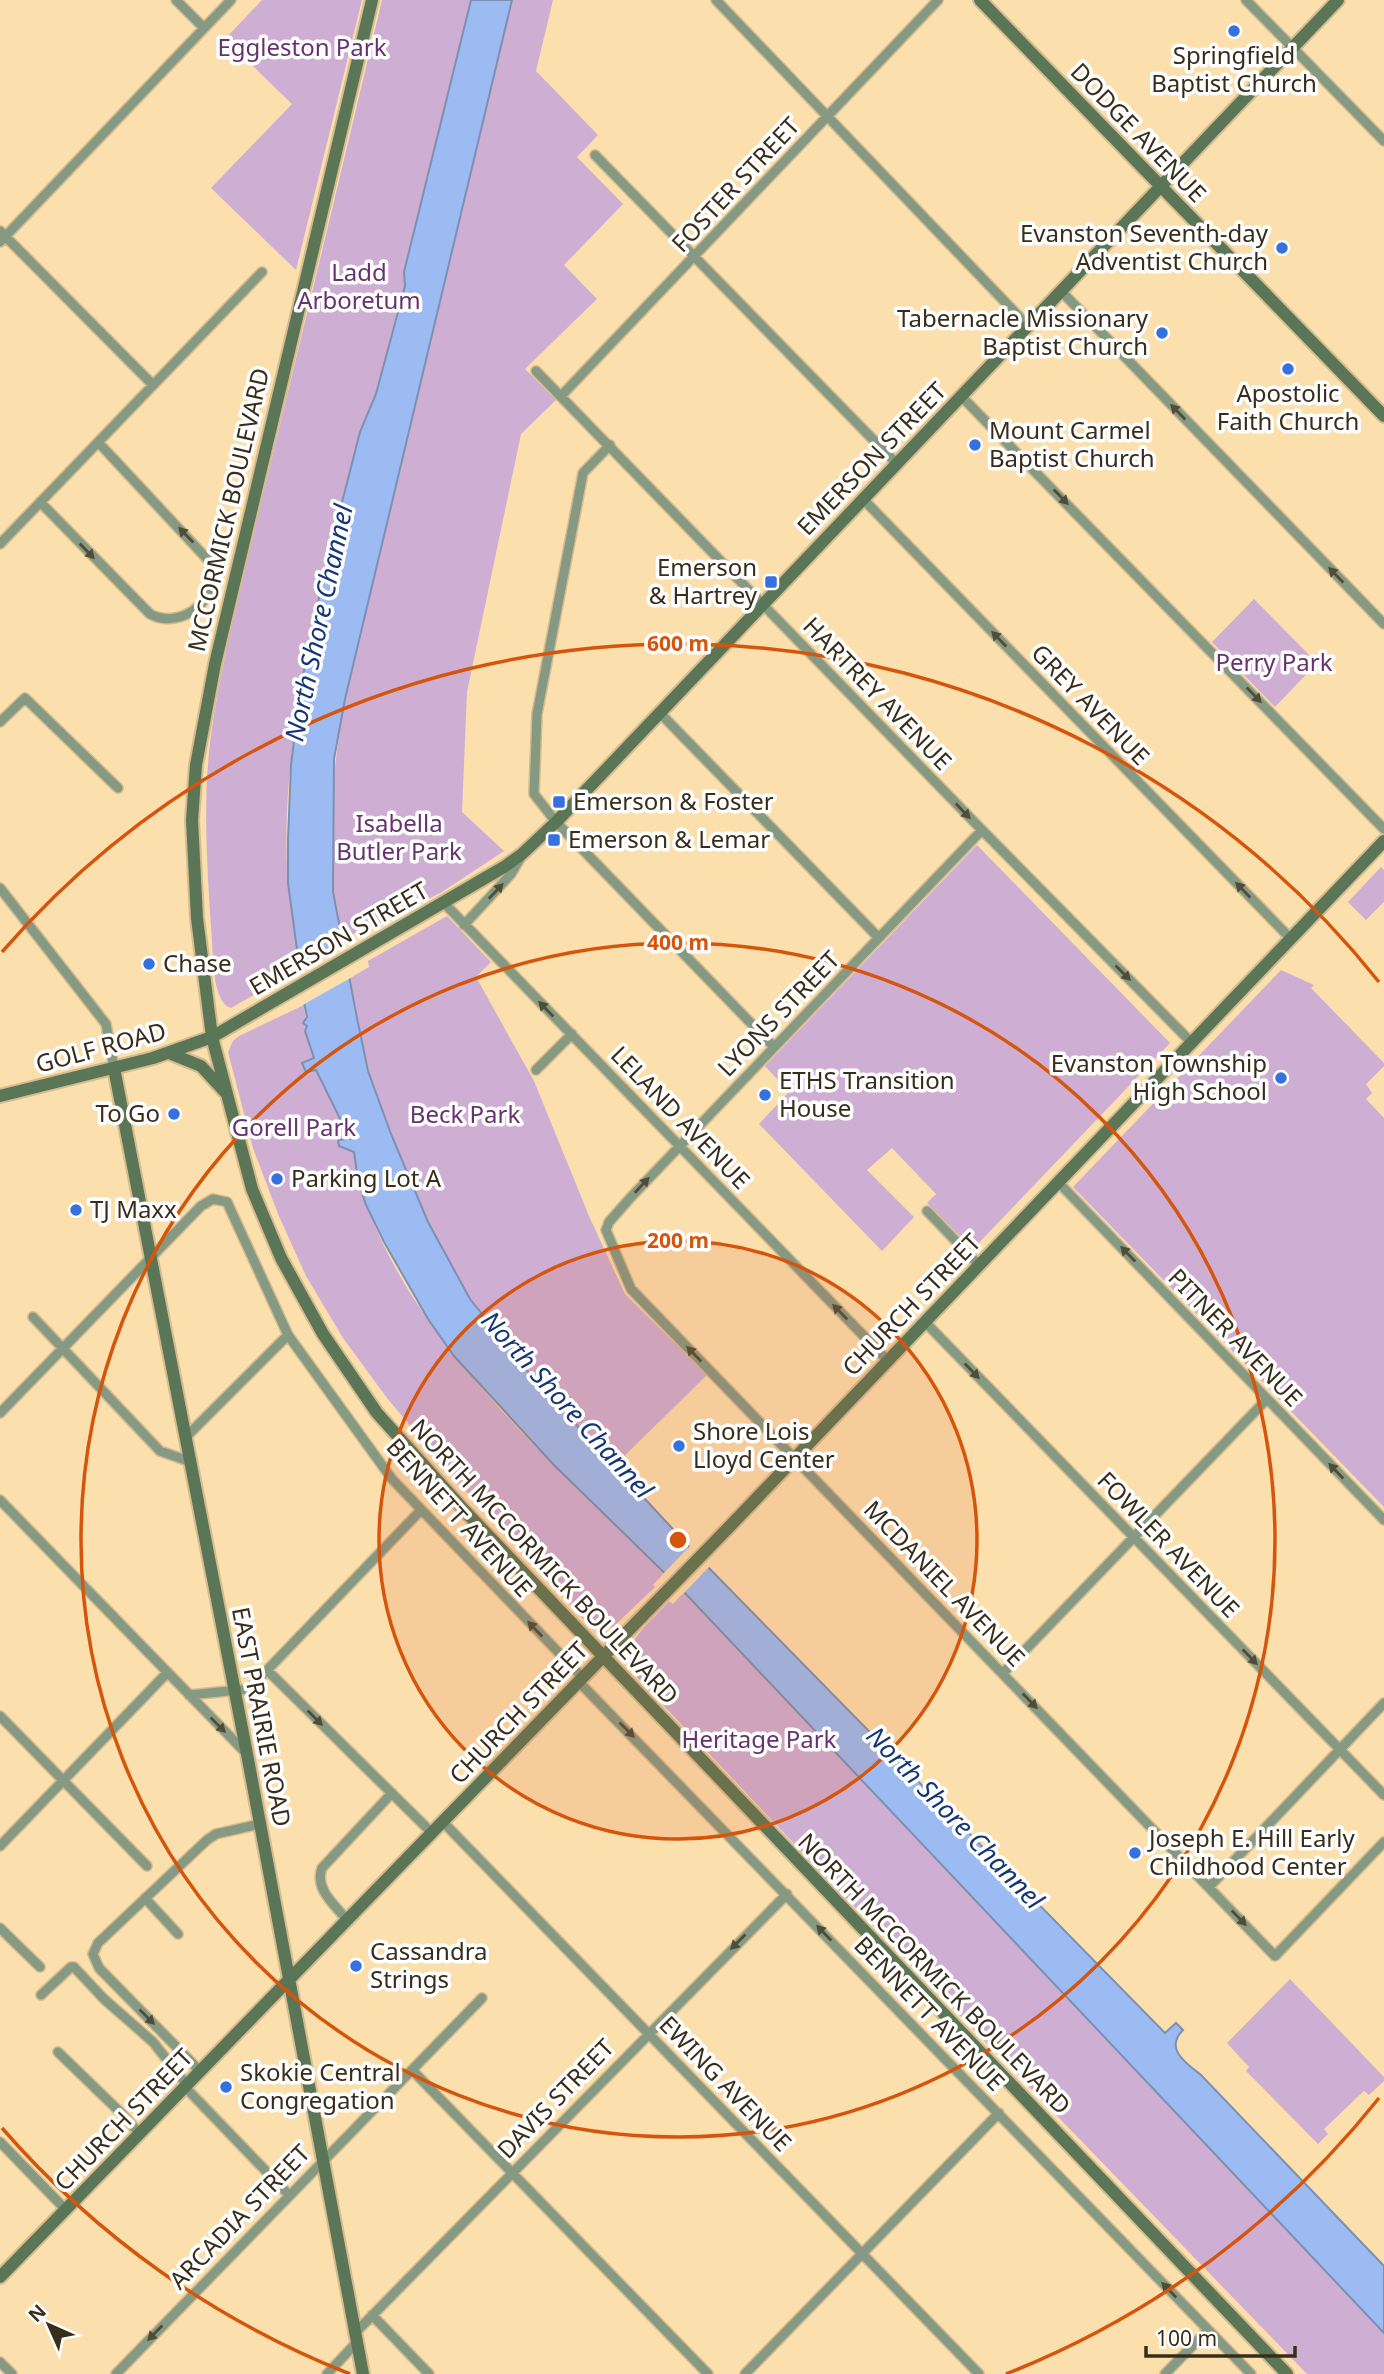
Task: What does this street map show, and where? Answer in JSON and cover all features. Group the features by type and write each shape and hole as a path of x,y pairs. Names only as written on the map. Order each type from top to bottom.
{"main road":[{"name":"MCCORMICK BOULEVARD","path":"212,1037 197,918 193,847 196,765 202,727 265,445 372,0"},
{"name":"DODGE AVENUE","path":"980,0 1382,410"},
{"name":"EMERSON STREET","path":"212,1037 444,903 522,854 556,822 1338,0"},
{"name":"CHURCH STREET","path":"0,2277 663,1595 1384,841"},
{"name":"GOLF ROAD","path":"0,1096 169,1053 212,1037"},
{"name":"NORTH MCCORMICK BOULEVARD","path":"212,1037 245,1166 281,1258 323,1334 377,1413 602,1657 1287,2374"},
{"path":"169,1053 201,1066 227,1096"},
{"name":"EAST PRAIRIE ROAD","path":"114,1068 235,1690 363,2374"}],"street":[{"path":"176,0 204,28"},
{"path":"153,385 2,236 231,0"},
{"path":"716,0 1028,326"},
{"name":"FOSTER STREET","path":"561,396 938,0"},
{"path":"1247,0 1384,141"},
{"path":"595,155 896,463"},
{"path":"0,544 262,272"},
{"path":"1061,292 1384,624"},
{"name":"HARTREY AVENUE","path":"536,371 1192,1043"},
{"path":"961,396 1384,829"},
{"path":"40,502 150,614 158,618 175,618 192,612 201,605 213,578 213,568 208,560 98,442"},
{"path":"610,445 583,473 537,715 534,794 556,822 774,1047"},
{"name":"GREY AVENUE","path":"862,498 1291,939"},
{"path":"0,722 24,698 118,788"},
{"path":"660,712 878,937"},
{"name":"LYONS STREET","path":"607,1226 679,1146 982,830"},
{"name":"EMERSON STREET","path":"464,925 511,874 522,854"},
{"path":"0,888 106,1024 114,1068"},
{"name":"LELAND AVENUE","path":"444,903 888,1361"},
{"path":"536,1070 572,1034"},
{"name":"PITNER AVENUE","path":"1058,1182 1384,1520"},
{"name":"BENNETT AVENUE","path":"151,1256 201,1206 213,1199 227,1202 288,1335 392,1479 581,1680 1251,2374"},
{"path":"927,1211 979,1265"},
{"name":"MCDANIEL AVENUE","path":"607,1226 606,1235 631,1289 1275,1956 1384,1842"},
{"path":"0,1413 151,1256"},
{"path":"33,1317 160,1451 191,1462"},
{"name":"FOWLER AVENUE","path":"925,1322 1384,1795"},
{"path":"186,1437 288,1335"},
{"path":"1003,1673 1266,1399"},
{"path":"0,1500 247,1754"},
{"path":"189,1695 248,1689 421,1510"},
{"path":"267,1670 432,1833"},
{"path":"0,1846 167,1673"},
{"path":"1209,1887 1384,1703"},
{"path":"0,1716 147,1866"},
{"path":"347,1920 322,1890 318,1877 322,1868 392,1793"},
{"name":"EWING AVENUE","path":"443,1822 979,2374"},
{"path":"200,2071 99,1968 93,1954 97,1942 216,1834 260,1824"},
{"name":"DAVIS STREET","path":"327,2374 372,2315 787,1894"},
{"path":"145,1898 178,1934"},
{"path":"0,1928 40,1968"},
{"path":"41,1995 74,1967 104,2000 153,2042 186,2086 289,2195"},
{"name":"ARCADIA STREET","path":"116,2374 482,1998"},
{"path":"58,2052 140,2134"},
{"path":"412,2070 708,2374"},
{"path":"746,2374 999,2113"},
{"path":"0,2142 66,2210"},
{"path":"372,2315 429,2374"},
{"path":"1165,2374 1208,2330"},
{"path":"0,2362 12,2374"}],"green space":[{"name":"Eggleston Park","path":"262,0 362,0 296,270 211,188 292,104 225,39"},
{"name":"Ladd Arboretum","path":"382,0 471,0 405,272 405,286 376,394 360,433 307,656 290,770 287,827 288,883 297,967 231,1008 221,998 215,979 208,885 206,800 214,715 237,602"},
{"name":"Isabella Butler Park","path":"512,0 553,0 536,71 598,135 577,157 623,204 564,265 597,299 525,369 556,400 521,434 467,692 462,812 504,851 442,892 343,940 332,882 331,820 336,758 345,699"},
{"name":"Perry Park","path":"1254,599 1317,663 1275,707 1212,642"},
{"path":"977,845 1170,1043 973,1249 927,1203 936,1194 892,1148 867,1170 914,1217 882,1251 759,1124 789,1092 765,1066"},
{"path":"1381,867 1384,870 1384,902 1366,920 1348,902"},
{"name":"Beck Park","path":"447,916 491,962 476,977 534,1081 589,1216 625,1294 707,1375 615,1465 534,1379 470,1299 428,1222 368,1072 350,978 369,967 368,961"},
{"name":"Evanston Township High School","path":"1281,970 1314,985 1311,988 1384,1063 1366,1084 1372,1093 1366,1099 1384,1118 1384,1507 1073,1187"},
{"name":"Gorell Park","path":"304,1005 307,1033 314,1058 303,1063 306,1072 316,1070 351,1139 339,1140 354,1152 369,1212 397,1270 433,1327 476,1382 523,1434 665,1572 653,1585 655,1587 613,1627 601,1629 588,1624 455,1479 387,1398 343,1338 306,1276 278,1214 253,1148 228,1052 233,1041 239,1036"},
{"name":"Heritage Park","path":"684,1592 1384,2333 1384,2374 1307,2374 816,1867 632,1672 628,1654 632,1644 669,1601 673,1604"},
{"path":"1290,1979 1384,2077 1384,2081 1369,2095 1364,2091 1324,2129 1328,2134 1318,2144 1246,2071 1249,2067 1227,2043"}],"water":[{"name":"North Shore Channel","path":"471,0 512,0 345,699 334,759 333,892 368,1071 391,1134 428,1222 470,1299 534,1379 708,1567 1165,2033 1176,2023 1183,2030 1176,2043 1179,2055 1384,2266 1384,2333 684,1592 553,1464 454,1356 428,1319 384,1242 366,1205 358,1180 354,1152 339,1146 338,1140 350,1139 316,1070 306,1072 302,1063 314,1058 305,1031 307,1026 303,1023 307,1017 297,967 288,883 291,765 300,690 318,602 360,432 376,394 405,286 404,272"}],"pier":[{"path":"347,938 354,976 301,1006 294,968"},
{"path":"692,1544 711,1565 682,1595 662,1575"}],"place":[{"name":"Springfield Baptist Church","path":"1234,31"},
{"name":"Evanston Seventh-day Adventist Church","path":"1282,248"},
{"name":"Tabernacle Missionary Baptist Church","path":"1162,333"},
{"name":"Apostolic Faith Church","path":"1288,369"},
{"name":"Mount Carmel Baptist Church","path":"975,445"},
{"name":"Emerson & Hartrey","path":"771,582"},
{"name":"Emerson & Foster","path":"559,802"},
{"name":"Emerson & Lemar","path":"554,840"},
{"name":"Chase","path":"149,964"},
{"name":"Evanston Township High School","path":"1281,1078"},
{"name":"ETHS Transition House","path":"765,1095"},
{"name":"To Go","path":"174,1114"},
{"name":"Parking Lot A","path":"277,1179"},
{"name":"TJ Maxx","path":"76,1210"},
{"name":"Shore Lois Lloyd Center","path":"679,1446"},
{"name":"Joseph E. Hill Early Childhood Center","path":"1135,1853"},
{"name":"Cassandra Strings","path":"356,1966"},
{"name":"Skokie Central Congregation","path":"226,2087"}]}
